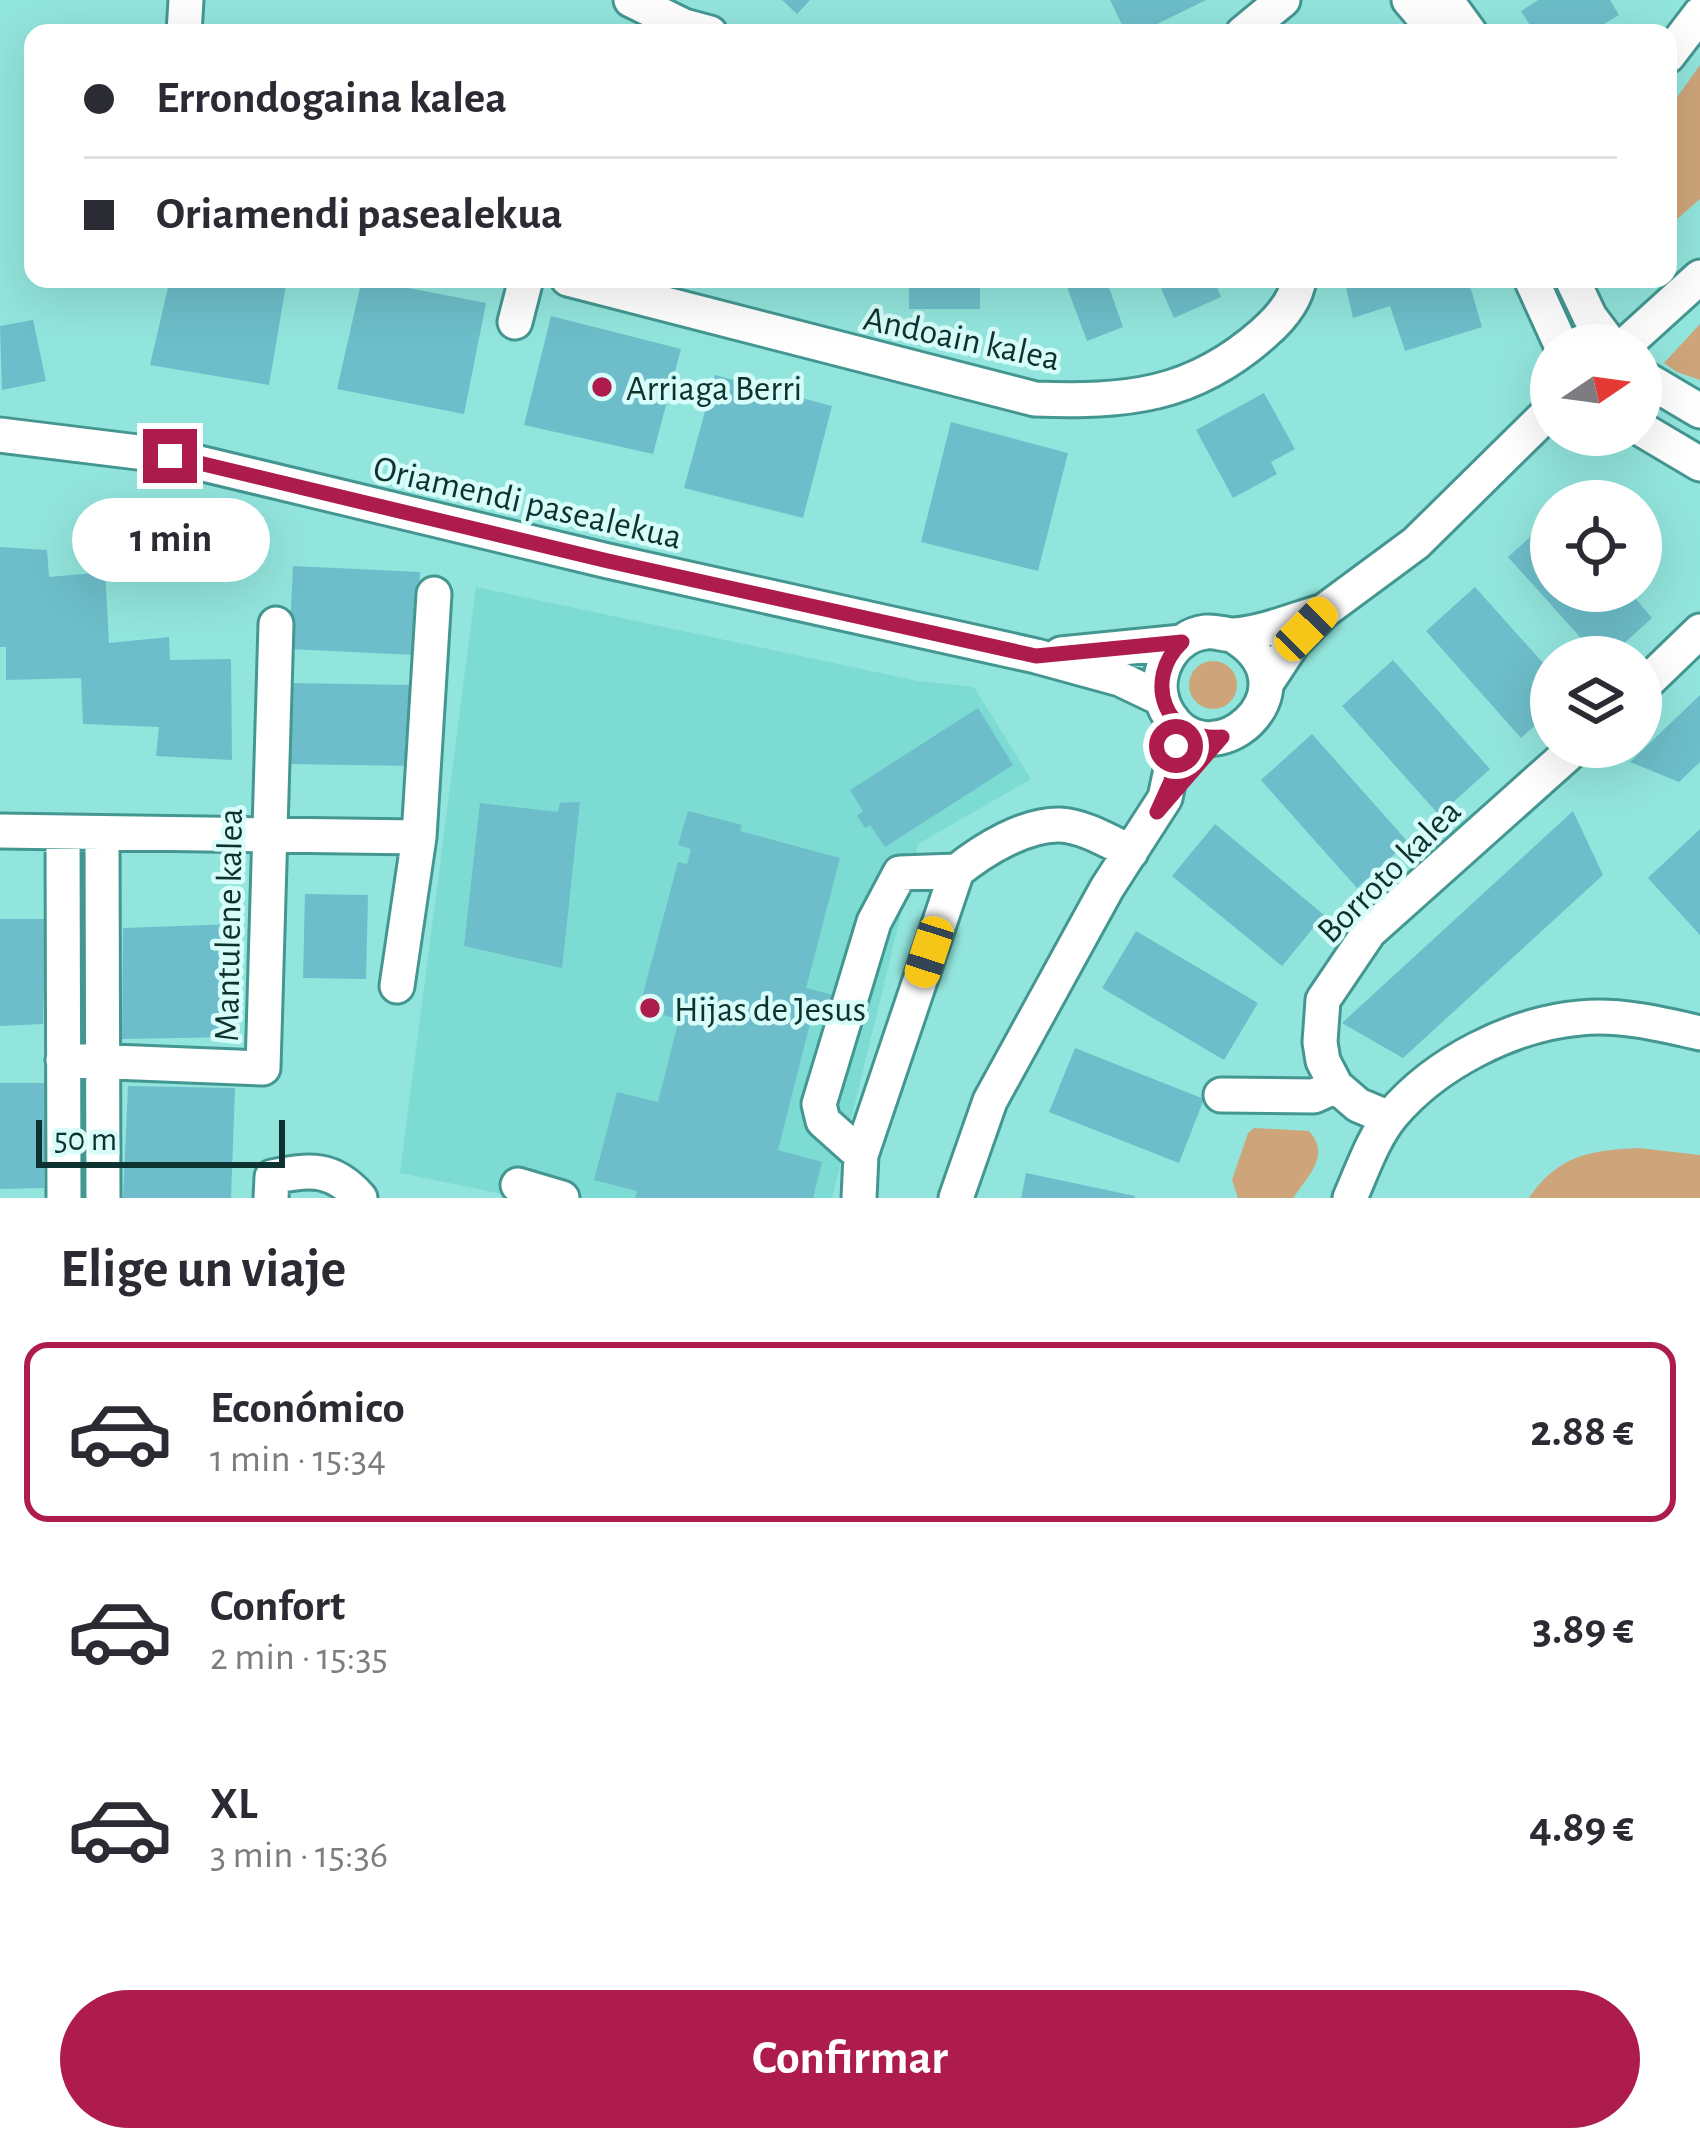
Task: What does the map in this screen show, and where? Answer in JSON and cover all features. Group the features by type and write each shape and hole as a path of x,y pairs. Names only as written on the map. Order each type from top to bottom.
{"street":[{"path":"632,0 683,24"},
{"path":"1254,24 1283,0"},
{"path":"1409,0 1429,24"},
{"path":"1677,44 1700,14"},
{"path":"1648,324 1700,277"},
{"path":"515,322 524,288"},
{"name":"Andoain kalea","path":"603,288 1035,399 1108,402 1189,383 1226,364 1280,319 1297,288"},
{"path":"1535,288 1551,324"},
{"path":"1576,288 1595,324"},
{"path":"1662,388 1700,411"},
{"path":"956,1198 990,1101 1054,981 1157,812 1222,737 1250,724 1266,684 1324,611 1416,543 1530,430"},
{"name":"Oriamendi pasealekua","path":"0,435 170,456 608,561 1036,656 1120,680 1167,709"},
{"path":"1662,443 1698,467"},
{"path":"397,986 419,837 434,594"},
{"path":"1157,812 1174,763 1163,668 1182,642 1208,632 1232,635 1324,611"},
{"name":"Mantulene kalea","path":"63,1060 263,1068 276,624"},
{"path":"1662,668 1700,632"},
{"path":"1232,635 1256,655 1266,684"},
{"name":"Oriamendi pasealekua","path":"1036,656 1182,642"},
{"path":"1167,709 1189,733 1222,737"},
{"name":"Borroto kalea","path":"1336,1086 1323,1061 1320,1017 1323,1000 1349,956 1369,932 1553,768"},
{"path":"859,1198 861,1156 957,871 992,843 1058,824 1131,852"},
{"path":"0,831 419,837"},
{"path":"63,833 64,1198"},
{"path":"102,834 103,1198"},
{"path":"861,1156 823,1121 819,1104 874,922 900,873 957,871"},
{"path":"1350,1198 1390,1118 1416,1091 1464,1056 1518,1032 1578,1018 1635,1019 1700,1033"},
{"path":"1221,1095 1314,1096 1336,1086 1358,1105 1390,1118"},
{"path":"271,1198 272,1177 302,1171 342,1178 360,1198"},
{"path":"518,1185 562,1198"}],"shaded area":[{"path":"1700,65 1700,199 1677,219 1677,97"},
{"path":"1700,324 1700,380 1664,363"},
{"name":"Hijas de Jesus","path":"476,587 918,681 974,687 1031,779 918,844 832,1198 522,1198 400,1173"},
{"path":"1213,661 1230,668 1237,685 1230,702 1213,709 1196,702 1189,685 1196,668"},
{"path":"1254,1128 1309,1131 1315,1140 1315,1165 1293,1198 1238,1198 1232,1180"},
{"path":"1639,1148 1700,1155 1700,1198 1529,1198 1551,1173 1576,1158"}],"building":[{"path":"782,0 810,0 797,14"},
{"path":"1110,0 1206,0 1157,24 1122,24"},
{"path":"1538,0 1610,0 1619,15 1604,24 1529,24 1521,11"},
{"path":"168,288 285,288 269,385 150,365"},
{"path":"360,288 408,288 486,303 464,414 337,389"},
{"path":"909,288 980,288 980,309 909,309"},
{"path":"1067,288 1109,288 1123,327 1087,341"},
{"path":"1161,288 1218,288 1221,297 1174,318"},
{"path":"1346,288 1471,288 1482,327 1405,351 1390,306 1353,318"},
{"name":"Arriaga Berri","path":"551,316 681,349 653,454 524,425"},
{"path":"33,320 46,381 2,390 0,326"},
{"path":"715,375 832,406 803,518 684,488"},
{"path":"1264,393 1295,449 1271,462 1277,474 1233,498 1196,430"},
{"path":"951,422 1068,453 1038,571 921,542"},
{"path":"1530,537 1530,581 1508,557"},
{"path":"0,547 47,550 49,577 105,572 109,643 169,637 170,660 231,659 232,760 156,756 159,727 83,724 81,678 6,680 6,647 0,647"},
{"path":"293,566 420,572 416,655 289,649"},
{"path":"1475,587 1530,649 1530,730 1521,738 1426,631"},
{"path":"1558,612 1647,612 1652,618 1632,636 1579,636"},
{"path":"1393,660 1490,769 1439,815 1342,706"},
{"path":"288,683 414,685 414,766 287,764"},
{"path":"1700,695 1700,762 1679,782 1645,768 1662,768 1662,731"},
{"path":"978,708 1013,765 885,847 870,825 865,828 857,816 863,811 850,790"},
{"path":"1312,734 1408,842 1357,888 1261,780"},
{"path":"580,802 562,968 464,946 480,803 558,812 560,803"},
{"path":"688,811 742,825 740,831 840,858 806,988 849,999 845,1016 814,1008 778,1150 822,1162 813,1198 635,1198 637,1191 594,1180 617,1092 658,1102 679,1019 639,1009 678,862 687,864 691,849 678,845"},
{"path":"1573,811 1603,875 1403,1058 1342,1023"},
{"path":"1215,824 1324,915 1282,966 1172,876"},
{"path":"1700,829 1700,935 1648,878"},
{"path":"305,894 368,895 366,979 303,978"},
{"path":"0,919 46,919 43,1024 0,1026"},
{"path":"237,924 234,1037 122,1039 123,928"},
{"path":"1136,931 1258,1003 1224,1060 1102,988"},
{"path":"1075,1048 1204,1099 1179,1163 1049,1112"},
{"path":"0,1083 46,1083 44,1188 0,1189"},
{"path":"128,1086 235,1088 231,1198 123,1198"},
{"path":"1026,1173 1135,1196 1135,1198 1021,1198"}],"place":[{"name":"Arriaga Berri","path":"602,387"},
{"name":"Hijas de Jesus","path":"650,1008"}],"route":[{"path":"170,456 608,561 1036,656 1182,642 1163,668 1160,683 1166,710 1189,733 1222,737 1157,812 1171,781 1176,746"}]}
